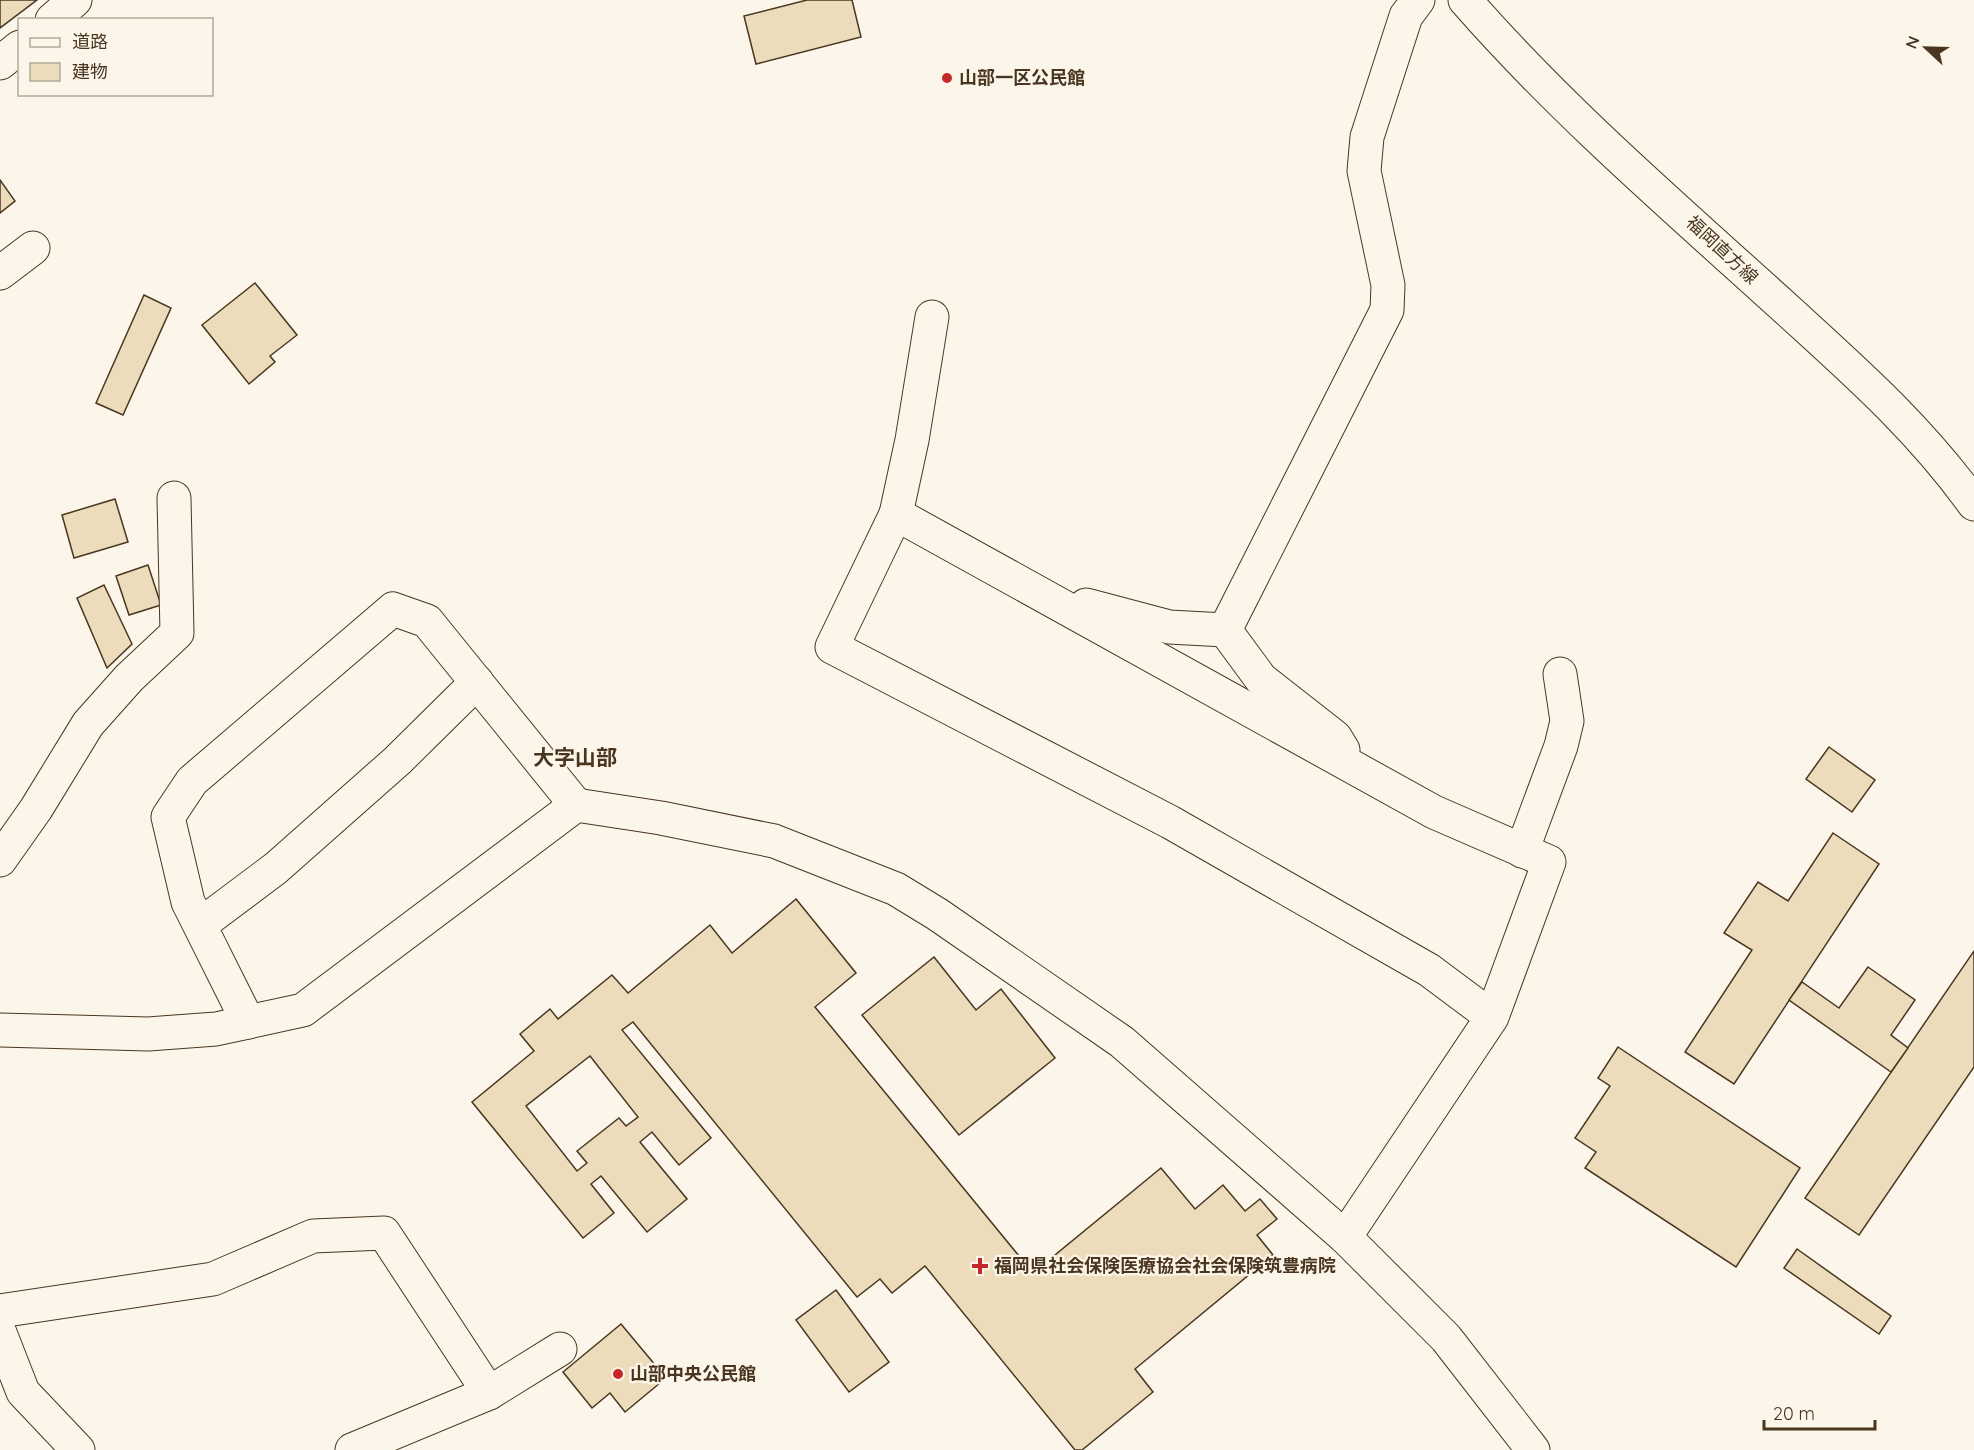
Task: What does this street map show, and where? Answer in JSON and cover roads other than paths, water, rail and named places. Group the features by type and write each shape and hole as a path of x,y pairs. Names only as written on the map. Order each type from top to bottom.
{"street":[{"path":"53,18 75,0"},
{"path":"1225,630 1387,310 1388,285 1364,171 1366,137 1406,16 1418,0"},
{"name":"福岡直方線","path":"1465,0 1502,42 1569,108 1895,408 1974,504"},
{"path":"0,63 18,48"},
{"path":"0,273 33,248"},
{"path":"932,316 912,440 896,514 832,647 1170,822 1429,970 1492,1017"},
{"path":"0,860 36,809 88,724 129,678 177,633 174,498"},
{"path":"896,514 1434,812 1549,862 1492,1017 1345,1237"},
{"path":"1016,581 1104,612 1136,620 1169,627 1225,630"},
{"path":"248,1022 188,902 168,817 192,781 393,609 427,621 576,805 661,818 774,841 896,889 937,914 1122,1042 1345,1237 1446,1338 1533,1450"},
{"path":"1225,630 1261,679 1335,737 1353,768"},
{"path":"1522,851 1561,746 1567,721 1560,674"},
{"path":"200,925 285,860 397,761 477,682"},
{"path":"0,1030 148,1034 216,1029 303,1011 576,805"},
{"path":"0,1311 213,1278 313,1236 384,1233 489,1393"},
{"path":"0,1333 23,1392 78,1450"},
{"path":"352,1450 489,1393 560,1350"}],"place":[{"name":"山部一区公民館","path":"947,78"},
{"name":"福岡県社会保険医療協会社会保険筑豊病院","path":"980,1266"},
{"name":"山部中央公民館","path":"618,1374"}],"district":[{"name":"大字山部","path":"575,758"}]}
